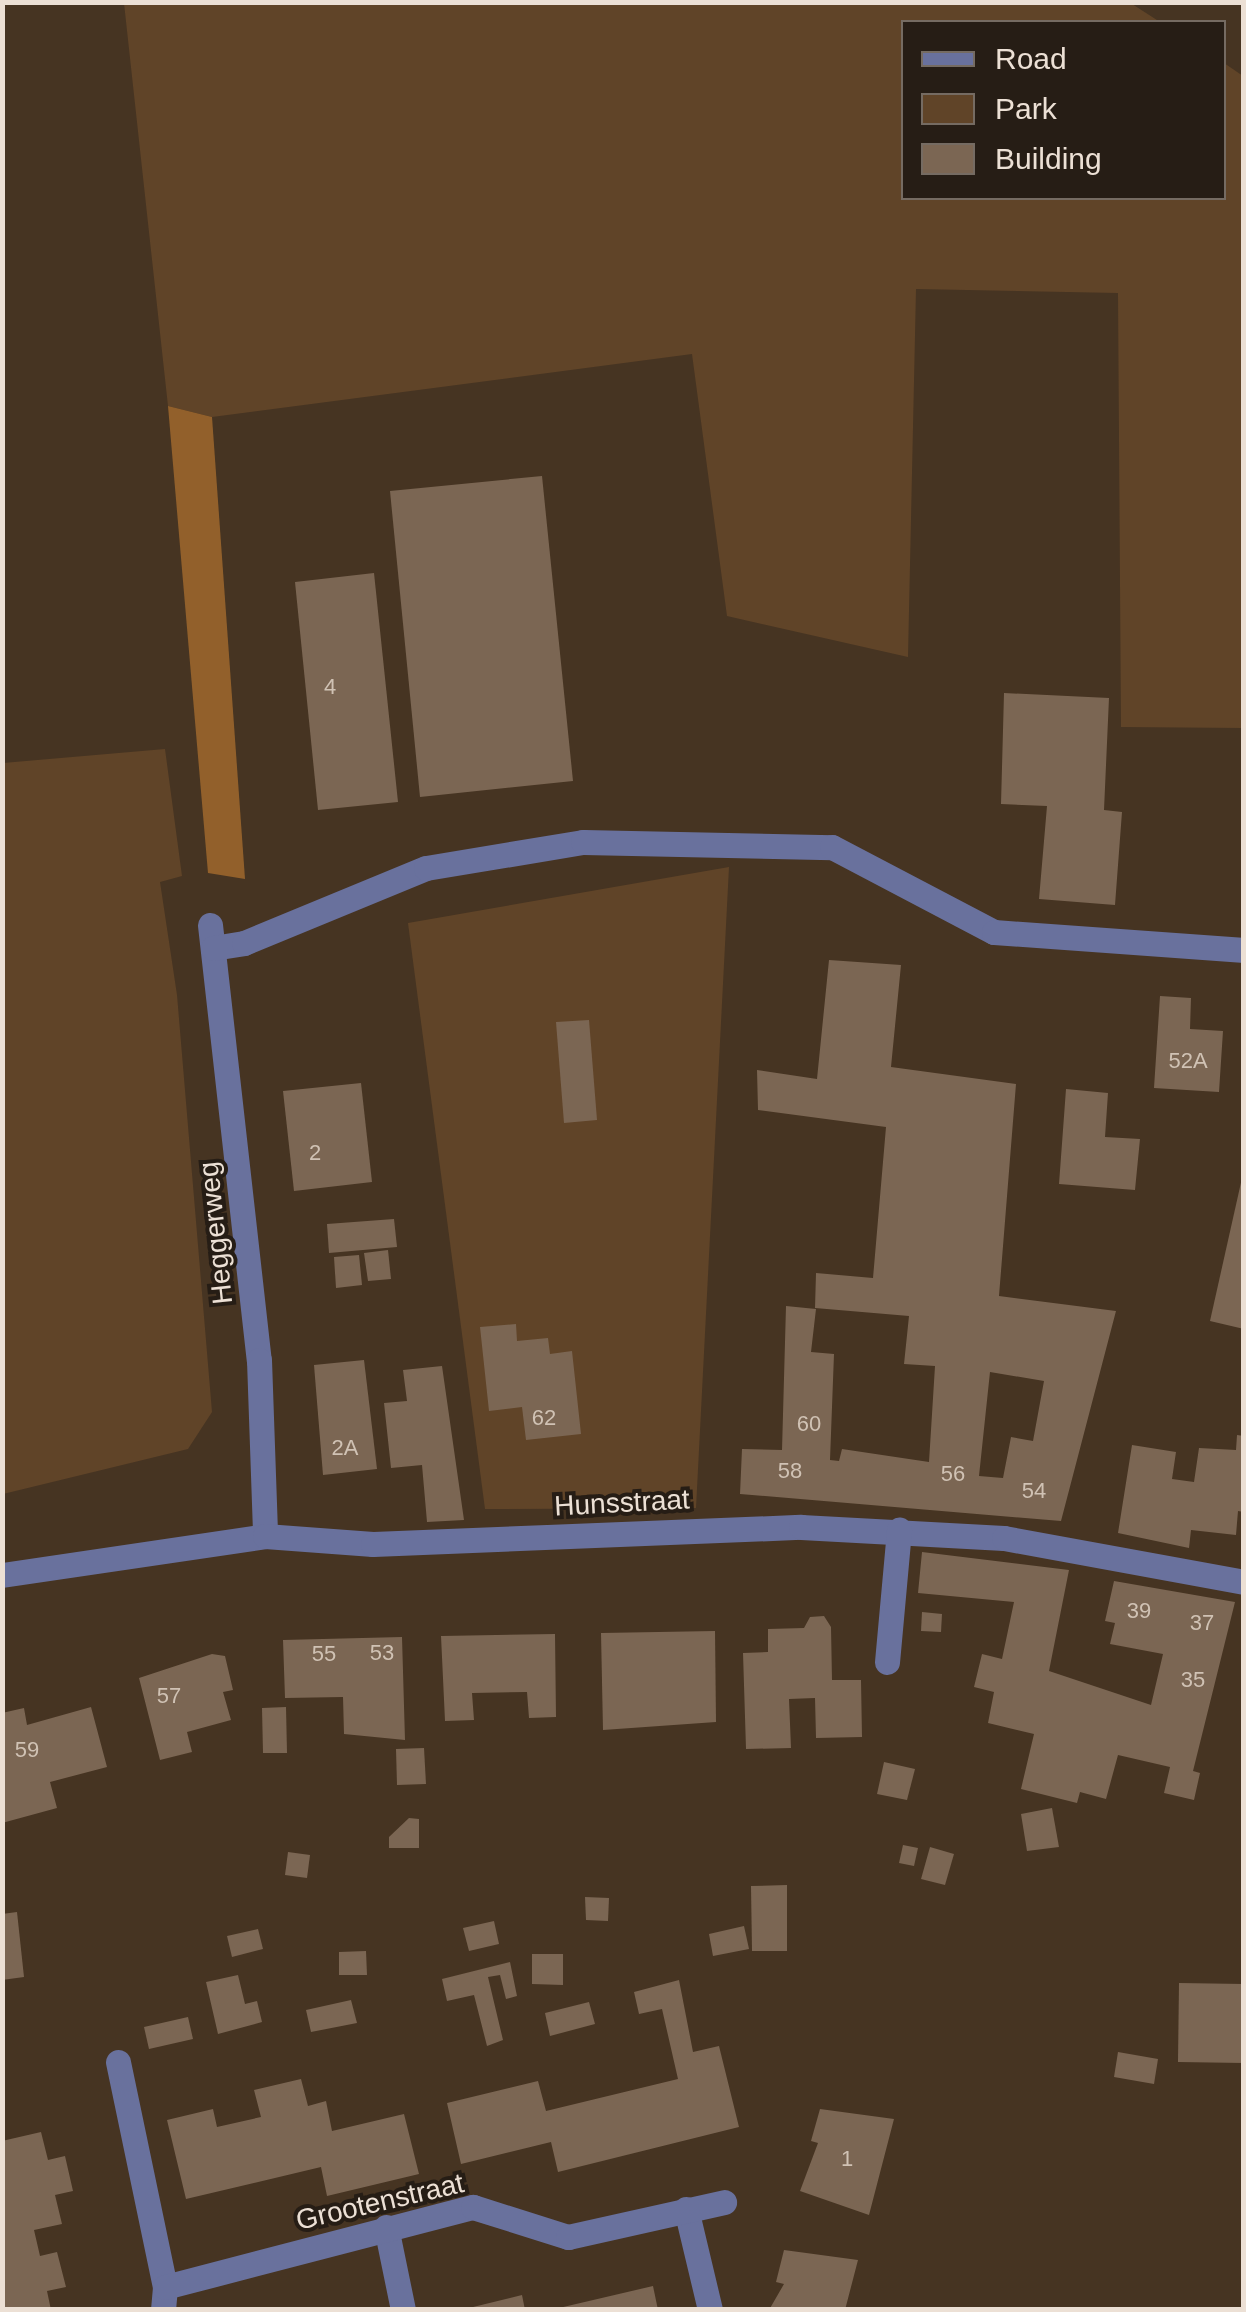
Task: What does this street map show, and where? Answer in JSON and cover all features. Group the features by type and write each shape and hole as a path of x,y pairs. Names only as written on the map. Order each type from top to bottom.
{"street":[{"name":"Heggerweg","path":"265,1536 259,1360 212,936 244,943 426,868 583,842 832,847 994,932 1244,950"},
{"name":"Hunsstraat","path":"2,1575 265,1536 372,1544 748,1527 899,1530 1004,1538 1244,1582"},
{"path":"887,1662 899,1530"},
{"path":"118,2062 164,2298"},
{"name":"Grootenstraat","path":"164,2298 386,2226 473,2207 568,2237 724,2202"},
{"path":"686,2210 710,2310"},
{"path":"386,2226 403,2310"}],"green space":[{"path":"1129,2 1157,20 901,20 901,200 1226,200 1226,64 1243,76 1243,728 1121,727 1118,293 916,289 908,657 727,616 692,354 212,417 168,406 124,3"},
{"path":"165,749 182,876 160,882 177,995 212,1412 188,1449 3,1494 3,763"},
{"path":"729,867 696,1508 485,1509 408,923"}],"shaded area":[{"path":"168,406 212,417 245,879 208,873"}],"building":[{"path":"542,476 573,781 420,797 390,491"},
{"path":"374,573 398,802 318,810 295,582"},
{"path":"1004,693 1109,698 1104,810 1122,812 1115,905 1039,899 1047,806 1001,804"},
{"path":"829,960 901,965 891,1067 1016,1084 999,1296 1116,1311 1061,1521 740,1494 742,1449 782,1450 786,1306 816,1309 811,1352 834,1354 830,1460 839,1461 842,1449 929,1462 935,1366 904,1364 909,1316 815,1308 816,1273 873,1278 886,1127 758,1110 757,1070 817,1079","holes":["990,1372 1044,1381 1033,1441 1011,1437 1003,1478 979,1476"]},
{"path":"1160,996 1191,998 1190,1029 1223,1031 1219,1092 1154,1088"},
{"path":"589,1020 597,1120 564,1123 556,1022"},
{"path":"361,1083 372,1182 294,1191 283,1091"},
{"path":"1066,1089 1108,1093 1105,1137 1140,1139 1135,1190 1059,1184"},
{"path":"1244,1178 1244,1329 1210,1321"},
{"path":"394,1219 397,1247 329,1253 327,1224"},
{"path":"388,1250 391,1279 368,1281 364,1253"},
{"path":"359,1255 362,1285 336,1288 334,1257"},
{"path":"516,1324 517,1341 548,1338 550,1354 572,1351 581,1434 526,1440 522,1407 489,1411 480,1327"},
{"path":"364,1360 377,1469 323,1475 314,1365"},
{"path":"442,1366 464,1520 427,1522 422,1465 391,1468 384,1403 407,1401 403,1370"},
{"path":"1237,1435 1244,1436 1244,1512 1238,1511 1236,1535 1191,1530 1189,1548 1118,1533 1132,1445 1176,1452 1172,1479 1194,1482 1199,1448 1236,1450"},
{"path":"922,1552 1069,1570 1049,1671 1151,1705 1163,1654 1110,1644 1115,1623 1105,1621 1114,1581 1235,1602 1193,1771 1200,1773 1194,1800 1164,1793 1170,1767 1118,1755 1106,1799 1080,1792 1077,1803 1021,1789 1034,1734 988,1723 994,1692 974,1687 982,1654 1002,1659 1014,1602 918,1593"},
{"path":"922,1612 942,1614 941,1632 921,1631"},
{"path":"824,1616 831,1627 832,1680 861,1680 862,1737 816,1738 815,1698 789,1699 791,1748 746,1749 743,1653 768,1652 768,1629 804,1628 810,1617"},
{"path":"715,1631 716,1722 603,1730 601,1633"},
{"path":"555,1634 556,1717 529,1718 527,1692 472,1693 474,1720 445,1721 441,1636"},
{"path":"402,1637 405,1740 344,1734 343,1697 285,1698 283,1640"},
{"path":"212,1654 225,1656 233,1690 223,1692 231,1720 187,1732 192,1752 160,1760 139,1678"},
{"path":"91,1707 107,1767 50,1782 57,1808 2,1823 2,1713 24,1708 27,1725"},
{"path":"286,1707 287,1753 263,1753 262,1708"},
{"path":"424,1748 426,1784 397,1785 396,1749"},
{"path":"884,1762 915,1769 907,1800 877,1794"},
{"path":"1052,1808 1059,1847 1027,1851 1021,1814"},
{"path":"409,1818 419,1819 419,1848 389,1848 389,1837"},
{"path":"903,1845 918,1848 914,1866 899,1863"},
{"path":"930,1847 954,1854 945,1885 921,1879"},
{"path":"288,1852 310,1855 307,1878 285,1875"},
{"path":"787,1885 787,1951 752,1951 751,1886"},
{"path":"585,1897 609,1898 608,1921 586,1920"},
{"path":"17,1912 24,1977 2,1980 2,1914"},
{"path":"494,1921 499,1944 469,1951 463,1928"},
{"path":"744,1926 749,1949 713,1956 709,1934"},
{"path":"258,1929 263,1949 232,1957 227,1936"},
{"path":"366,1951 367,1975 339,1975 339,1952"},
{"path":"532,1954 563,1954 563,1985 532,1984"},
{"path":"510,1962 517,1996 506,1999 500,1975 488,1977 503,2040 487,2046 474,1995 447,2001 442,1979"},
{"path":"238,1975 245,2004 257,2001 262,2022 218,2034 206,1982"},
{"path":"679,1980 693,2052 719,2046 739,2127 558,2172 551,2142 461,2164 447,2103 538,2081 546,2111 678,2079 662,2009 639,2014 634,1992"},
{"path":"1179,1983 1244,1984 1244,2063 1178,2062"},
{"path":"351,2000 357,2023 311,2032 306,2010"},
{"path":"589,2002 595,2024 550,2036 545,2013"},
{"path":"188,2017 193,2039 149,2049 144,2027"},
{"path":"1118,2052 1158,2059 1154,2084 1114,2077"},
{"path":"301,2079 308,2106 326,2101 332,2131 404,2114 419,2174 327,2196 321,2167 186,2199 167,2120 213,2109 217,2127 261,2117 254,2090"},
{"path":"820,2109 894,2119 869,2215 800,2191 818,2143 811,2141"},
{"path":"41,2132 48,2160 65,2156 73,2191 55,2195 62,2224 34,2230 40,2256 57,2252 66,2287 47,2291 51,2310 2,2310 2,2141"},
{"path":"784,2250 858,2260 845,2310 769,2310 784,2284 776,2282"},
{"path":"653,2286 658,2310 559,2310 559,2308"},
{"path":"522,2295 525,2310 469,2310 469,2308"}]}
